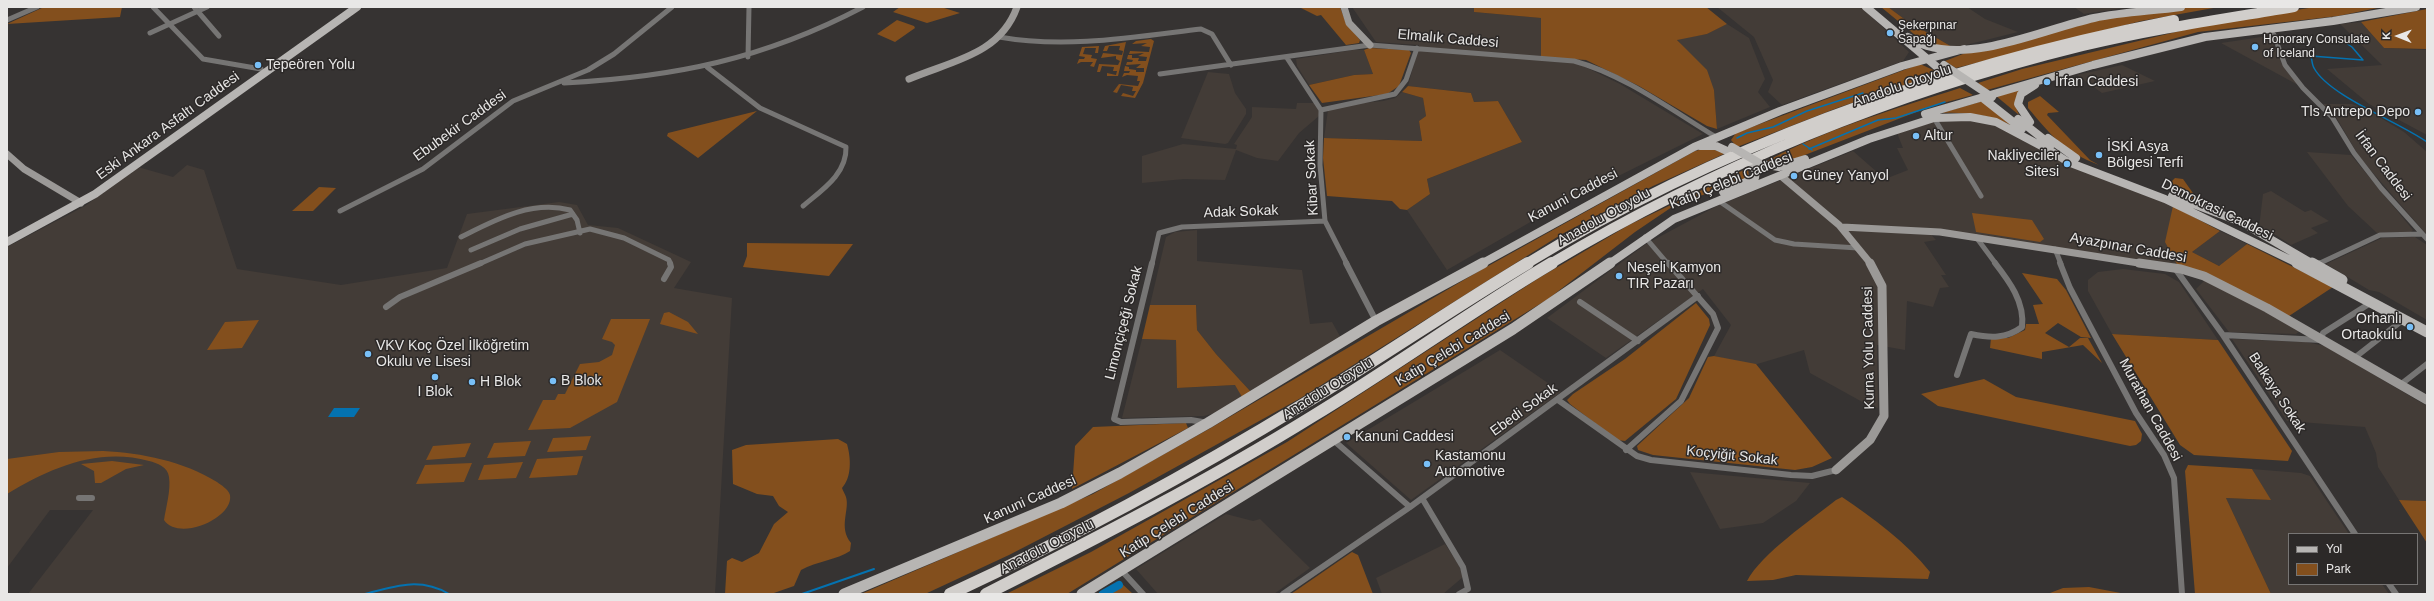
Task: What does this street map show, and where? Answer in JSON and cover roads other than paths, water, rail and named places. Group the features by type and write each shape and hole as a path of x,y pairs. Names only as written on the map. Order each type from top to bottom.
{"highway":[{"name":"Anadolu Otoyolu","path":"950,594 1134,501 1223,451 1345,379 1551,248 1655,192 1710,166 1836,113 1930,80 1986,63 2106,33 2249,7"},
{"name":"Anadolu Otoyolu","path":"986,594 1141,514 1243,457 1313,416 1561,257 1660,203 1720,173 1842,121 1952,83 2009,66 2138,34 2294,7"}],"main road":[{"name":"Eski Ankara Asfaltı Caddesi","path":"7,236 78,202 348,7"},
{"name":"Eski Ankara Asfaltı Caddesi","path":"7,242 78,202 357,7"},
{"name":"Demokrasi Caddesi","path":"1866,7 1928,58 1988,98 2056,149 2197,210 2247,239 2372,302 2427,332"},
{"name":"Demokrasi Caddesi","path":"1874,7 1906,39"},
{"path":"1906,39 1933,49 1964,49 2014,41 2054,28 2096,18 2181,7"},
{"path":"1694,147 1710,146 1730,149 1757,166 1773,168 1784,166 1921,115 2093,64 2205,37 2268,30 2416,7"},
{"path":"1902,66 1909,54 1906,39"},
{"name":"Kanuni Caddesi","path":"844,594 1061,503 1208,424 1376,320 1694,147 1733,130 1902,66 1964,49"},
{"path":"2077,159 2056,145 2024,116 2018,104 2019,97 2024,91 2035,84 2093,64"},
{"name":"Demokrasi Caddesi","path":"1988,98 2045,148 2077,165 2197,210 2228,216 2263,234 2427,327"},
{"path":"1847,148 1897,128 1934,118 1970,117 1996,122 2045,148"},
{"path":"1730,149 1727,140 1733,130"},
{"path":"1847,148 1880,130"},
{"name":"Katip Çelebi Caddesi","path":"1082,594 1122,571 1332,439 1493,342 1566,294 1645,237 1674,219 1847,148"},
{"path":"1566,294 1654,223 1680,210 1755,178 1757,166"},
{"path":"2247,239 2233,230 2232,225 2240,224 2263,234"}],"street":[{"path":"7,20 37,7"},
{"path":"153,7 203,59 261,69"},
{"path":"194,7 219,36"},
{"path":"150,34 170,23 207,7"},
{"name":"Ebubekir Caddesi","path":"340,211 422,169 484,121 513,101 560,83 588,70 614,54 672,7"},
{"path":"748,57 749,7"},
{"path":"560,83 657,76 707,67 748,57 810,34 863,7"},
{"path":"909,79 989,45 999,37 1016,14 1017,7"},
{"path":"1344,7 1349,23 1370,45"},
{"path":"999,37 1015,40 1096,42 1201,30 1212,34 1231,65"},
{"name":"İrfan Caddesi","path":"2268,30 2274,35 2285,65 2304,88 2332,117 2354,154 2427,239"},
{"name":"Elmalık Caddesi","path":"1160,74 1287,58 1370,45 1579,62 1630,86 1716,137"},
{"path":"1287,58 1321,110 1340,103 1383,98 1393,95 1403,85 1417,48"},
{"path":"707,67 760,108 846,147 846,161 835,177 803,206"},
{"name":"Kibar Sokak","path":"1321,110 1320,165 1325,221 1376,320"},
{"path":"1934,118 1981,196"},
{"path":"7,154 24,170 78,202"},
{"name":"Kurna Yolu Caddesi","path":"1781,176 1842,227 1877,274 1882,286 1885,406 1882,423 1874,438 1836,470"},
{"path":"1718,201 1775,240 1794,244 1858,248"},
{"path":"461,238 513,212 559,206 568,208 573,214 580,233"},
{"path":"471,250 520,229 573,214"},
{"name":"Adak Sokak","path":"1159,233 1182,227 1325,221"},
{"name":"Ayazpınar Caddesi","path":"1842,227 1927,230 2174,267 2204,276 2233,290 2302,327 2353,359 2427,400"},
{"path":"386,307 400,298 521,245 580,233 590,229 607,232 624,238 669,260 671,267 664,278"},
{"name":"Limonçiçeği Sokak","path":"1159,233 1114,419 1121,422 1191,420 1208,424"},
{"path":"2315,264 2380,235 2422,234"},
{"path":"1626,450 1681,401 1716,333 1718,324 1717,319 1698,296 1645,237"},
{"path":"1958,375 1971,334 1995,337 2014,333 2022,328 2025,316 2021,302 1976,237"},
{"name":"Murathan Caddesi","path":"2055,249 2070,288 2136,413 2164,455 2174,478 2182,594"},
{"name":"Balkaya Sokak","path":"2174,267 2223,335 2354,533"},
{"name":"Ebedi Sokak","path":"1283,594 1410,507 1698,296"},
{"path":"1580,302 1638,341"},
{"path":"2223,335 2321,340 2323,333 2372,302"},
{"path":"2353,359 2404,319"},
{"path":"2400,385 2427,364"},
{"name":"Koçyiğit Sokak","path":"1558,400 1626,450 1637,456 1651,460 1791,475 1812,476 1836,470"},
{"path":"1332,439 1410,507"},
{"path":"79,498 92,498"},
{"path":"1422,498 1463,567 1468,589 1459,594"},
{"path":"1122,571 1143,594"},
{"path":"2390,585 2396,594"}],"water":[{"path":"334,408 360,408 354,417 328,417"}],"waterway":[{"path":"2343,41 2352,47 2363,60 2311,56 2313,67 2322,78 2334,89 2427,142"},
{"path":"1737,138 1747,133 1773,127 1807,111 1863,93"},
{"path":"1810,149 1878,120 1896,118 1945,102"},
{"path":"1803,144 1810,149"},
{"path":"802,594 874,569"},
{"path":"365,594 397,586 418,584 438,589 449,594"},
{"path":"1103,594 1119,585"}],"place":[{"name":"Şekerpınar Sapağı","path":"1890,33"},
{"name":"Honorary Consulate of Iceland","path":"2255,47"},
{"name":"Tepeören Yolu","path":"258,65"},
{"name":"İrfan Caddesi","path":"2047,82"},
{"name":"Tls Antrepo Depo","path":"2418,112"},
{"name":"Altur","path":"1916,136"},
{"name":"İSKİ Asya Bölgesi Terfi","path":"2099,155"},
{"name":"Nakliyeciler Sitesi","path":"2067,164"},
{"name":"Güney Yanyol","path":"1794,176"},
{"name":"Neşeli Kamyon TIR Pazarı","path":"1619,276"},
{"name":"Orhanlı Ortaokulu","path":"2410,327"},
{"name":"VKV Koç Özel İlköğretim Okulu ve Lisesi","path":"368,354"},
{"name":"I Blok","path":"435,377"},
{"name":"B Blok","path":"553,381"},
{"name":"H Blok","path":"472,382"},
{"name":"Kanuni Caddesi","path":"1347,437"},
{"name":"Kastamonu Automotive","path":"1427,464"}]}
